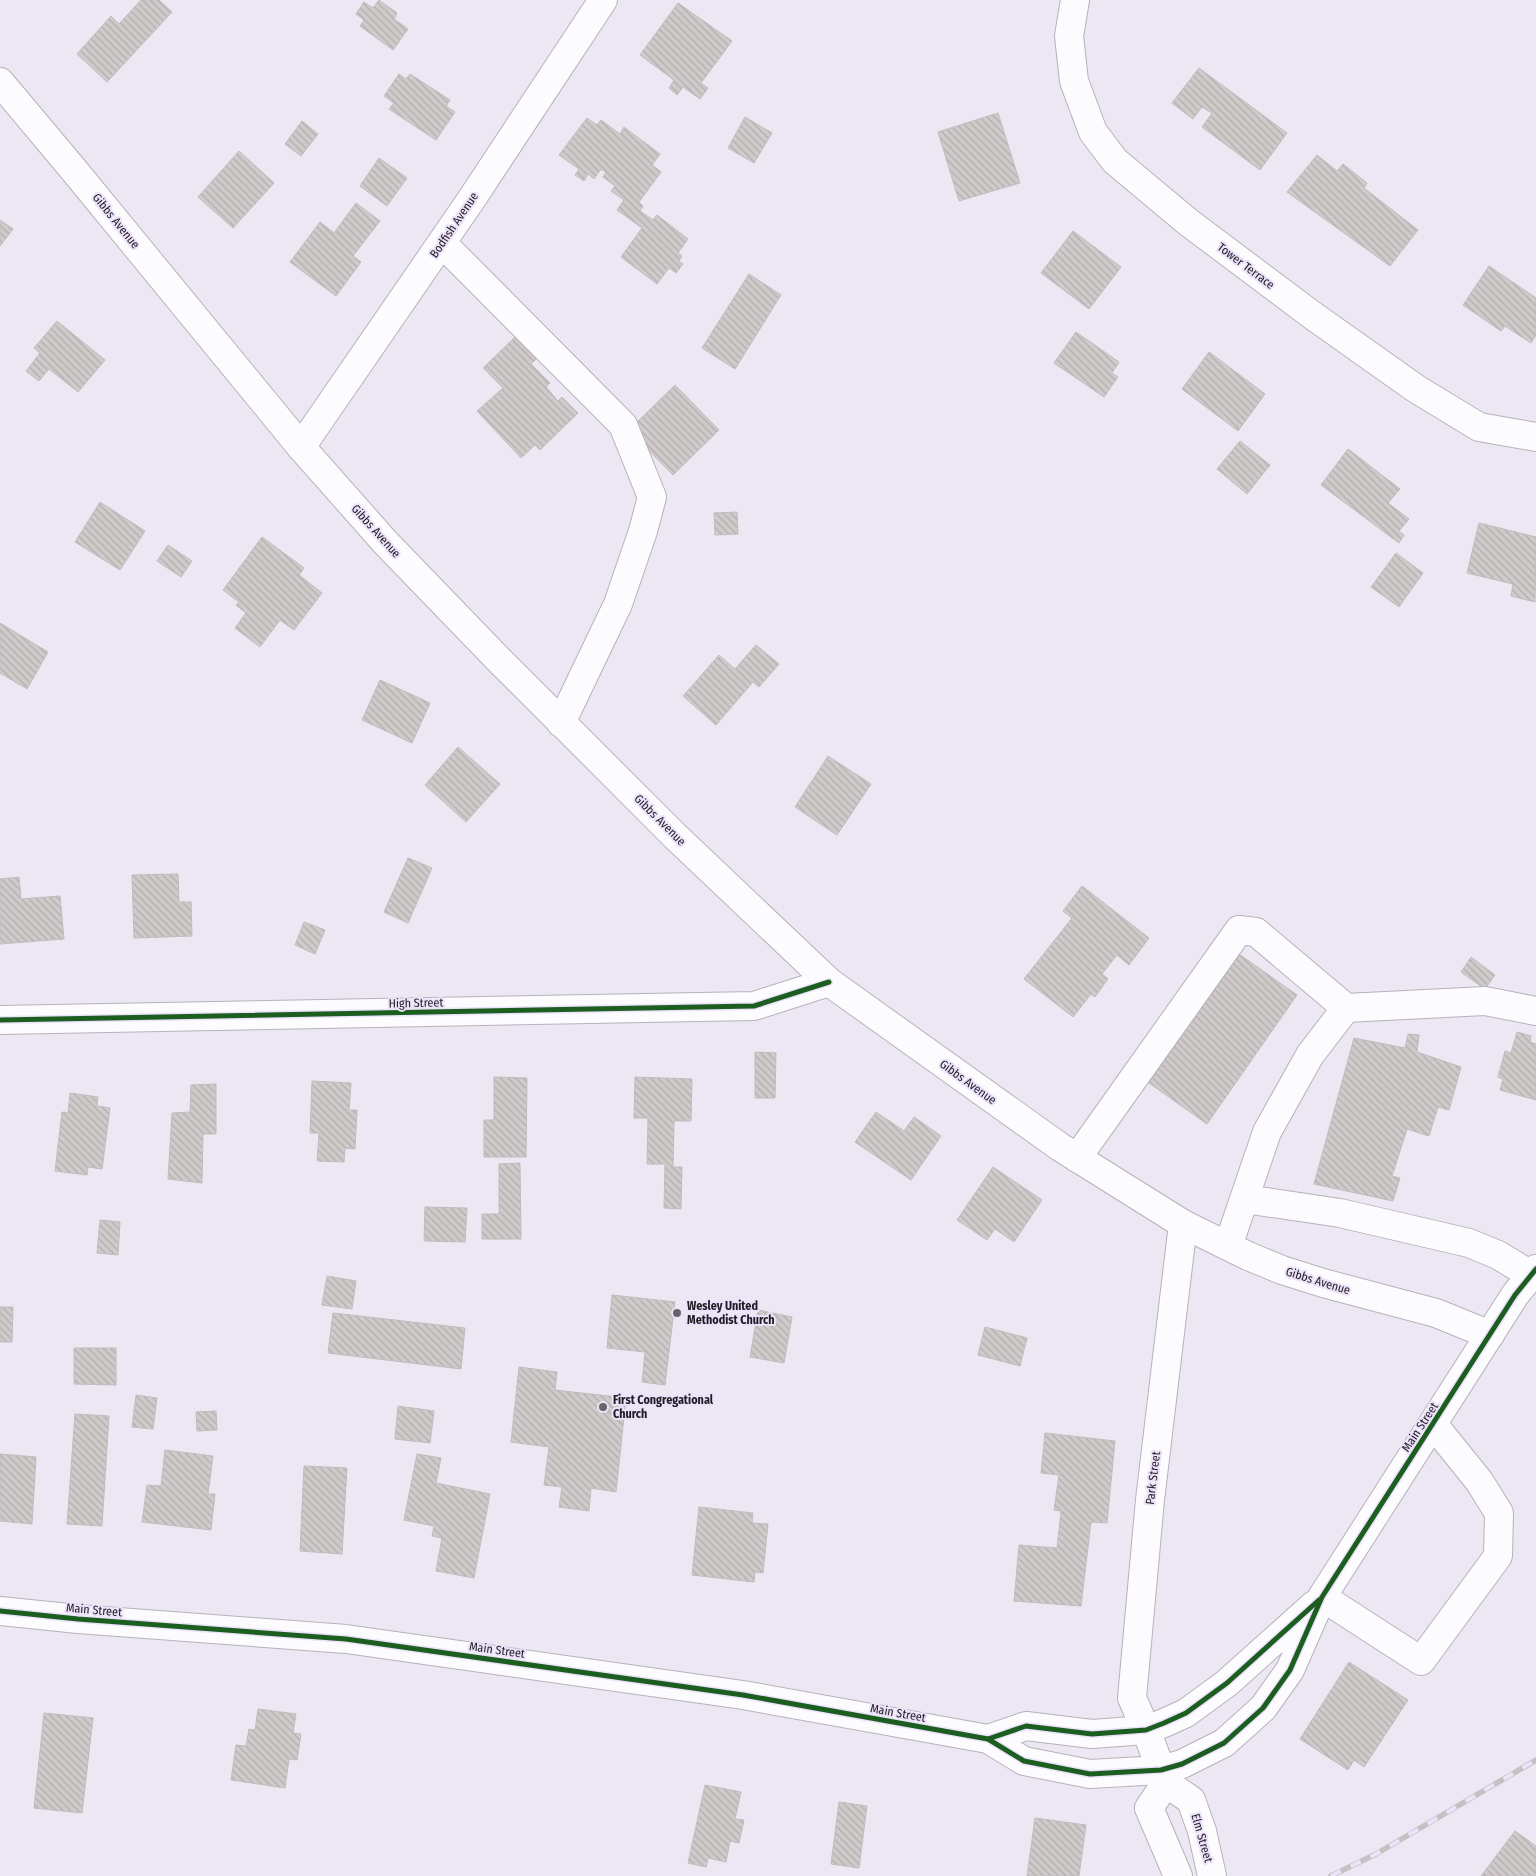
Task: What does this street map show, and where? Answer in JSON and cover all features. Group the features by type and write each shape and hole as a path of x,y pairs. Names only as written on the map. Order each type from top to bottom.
{"main road":[{"name":"Bodfish Avenue","path":"301,447 442,243 603,0"},
{"name":"Tower Terrace","path":"1075,0 1069,36 1074,80 1093,132 1115,161 1188,222 1312,315 1416,388 1479,427 1536,437"},
{"name":"Gibbs Avenue","path":"0,82 301,447 385,542 561,723 689,849 829,982 1077,1158 1183,1224 1282,1270 1323,1284 1436,1313 1490,1335"},
{"path":"442,243 623,426 652,497 643,531 618,604 561,723"},
{"path":"1077,1158 1239,930 1256,932 1346,1008 1485,1002 1536,1011"},
{"name":"High Street","path":"0,1020 754,1006 829,982"},
{"path":"1228,1246 1267,1132 1310,1055 1346,1008"},
{"path":"1245,1199 1340,1213 1469,1243 1533,1272"},
{"name":"Park Street","path":"1146,1730 1132,1698 1150,1500 1183,1224"},
{"name":"Main Street","path":"0,1611 78,1619 346,1639 744,1695 988,1739 1024,1761 1090,1774 1164,1777 1182,1764 1224,1743 1263,1708 1290,1670 1322,1597 1515,1295 1533,1272"},
{"path":"1322,1597 1421,1661 1498,1556 1499,1513 1478,1481 1434,1424"},
{"name":"Main Street","path":"988,1739 1026,1726 1092,1734 1146,1730 1186,1713 1227,1683 1322,1597"},
{"path":"1146,1730 1164,1777 1149,1808 1178,1876"},
{"name":"Elm Street","path":"1164,1777 1191,1800 1202,1831 1212,1876"}],"building":[{"path":"141,0 159,0 172,12 107,82 77,54 111,16 119,24"},
{"path":"379,0 397,13 394,19 408,29 393,50 360,26 364,20 356,14 364,2 373,8"},
{"path":"678,3 732,41 701,83 708,88 700,99 683,87 677,95 669,88 674,80 640,55"},
{"path":"1199,68 1287,133 1260,170 1202,127 1212,113 1202,107 1193,119 1172,103"},
{"path":"399,74 406,79 410,74 450,100 446,106 455,112 436,140 389,109 394,103 384,96"},
{"path":"998,113 1020,183 959,201 938,132"},
{"path":"745,117 772,133 754,163 728,148"},
{"path":"587,118 597,125 601,120 620,134 624,127 660,154 652,165 661,172 639,202 643,206 640,211 653,220 657,215 688,239 678,253 682,256 679,261 683,264 676,273 669,268 657,284 621,257 642,228 617,210 624,200 611,191 615,186 603,177 606,172 601,169 594,179 588,174 584,181 575,175 579,169 559,155"},
{"path":"302,121 318,134 301,156 285,144"},
{"path":"239,151 274,183 233,228 198,197"},
{"path":"1317,155 1337,171 1343,164 1367,183 1364,188 1418,230 1390,266 1287,192"},
{"path":"379,158 407,178 387,206 360,186"},
{"path":"356,203 380,221 353,256 361,262 336,296 290,262 320,222 334,233"},
{"path":"0,220 13,229 0,246"},
{"path":"1073,231 1121,267 1089,309 1041,273"},
{"path":"1489,266 1536,298 1536,335 1531,343 1505,326 1501,331 1463,305"},
{"path":"749,274 781,295 735,369 702,348"},
{"path":"57,321 105,360 78,392 49,369 39,381 26,371 40,353 34,348"},
{"path":"1076,332 1119,362 1112,373 1118,377 1104,397 1054,363"},
{"path":"515,337 536,359 531,364 550,383 546,387 558,401 562,397 578,413 540,450 535,445 521,458 477,411 503,388 483,368"},
{"path":"1209,352 1265,394 1238,431 1182,389"},
{"path":"675,385 719,430 673,475 629,430"},
{"path":"1240,441 1270,465 1247,494 1217,469"},
{"path":"1348,449 1400,489 1388,503 1409,519 1399,531 1404,535 1399,543 1321,485"},
{"path":"100,502 145,531 120,570 75,542"},
{"path":"737,512 738,534 715,535 714,513"},
{"path":"1479,523 1536,537 1535,602 1511,596 1513,584 1467,573"},
{"path":"262,537 304,568 299,575 322,593 294,630 280,620 260,647 235,628 246,613 236,605 239,602 223,590"},
{"path":"168,545 192,561 181,577 157,561"},
{"path":"1396,553 1423,573 1399,607 1371,587"},
{"path":"0,623 48,652 27,689 0,673"},
{"path":"756,645 779,664 759,687 753,682 716,725 683,696 719,655 735,669"},
{"path":"380,680 430,703 412,743 362,720"},
{"path":"458,747 500,784 466,822 425,785"},
{"path":"828,756 871,784 837,835 795,807"},
{"path":"408,858 432,868 408,923 384,912"},
{"path":"178,874 179,902 191,902 192,936 134,938 132,875"},
{"path":"19,877 21,899 60,896 64,939 0,944 0,879"},
{"path":"1082,886 1149,938 1129,965 1117,955 1102,974 1108,979 1095,997 1091,994 1073,1017 1024,979 1072,918 1063,911"},
{"path":"304,922 325,930 315,954 295,945"},
{"path":"1239,954 1297,995 1207,1124 1149,1083"},
{"path":"1471,957 1495,975 1485,989 1461,972"},
{"path":"1517,1032 1531,1036 1530,1042 1536,1044 1536,1100 1500,1090 1503,1079 1498,1077 1505,1051 1511,1053"},
{"path":"1408,1034 1419,1035 1417,1052 1461,1067 1449,1110 1438,1107 1429,1136 1407,1129 1392,1176 1400,1178 1393,1201 1314,1184 1354,1038 1405,1048"},
{"path":"755,1052 776,1053 775,1098 755,1098"},
{"path":"494,1077 527,1078 526,1157 484,1157 484,1120 494,1120"},
{"path":"635,1077 692,1079 691,1121 674,1121 673,1167 682,1167 681,1209 664,1208 665,1164 647,1164 648,1118 634,1118"},
{"path":"312,1081 351,1083 349,1110 357,1110 355,1149 345,1148 344,1162 317,1161 319,1133 310,1133"},
{"path":"216,1084 216,1134 203,1134 202,1183 168,1179 172,1113 190,1112 191,1085"},
{"path":"70,1093 98,1097 97,1106 110,1108 102,1169 88,1167 87,1175 55,1171 62,1112 68,1113"},
{"path":"876,1112 904,1131 914,1117 941,1136 911,1180 855,1142"},
{"path":"520,1163 521,1239 482,1239 482,1214 499,1214 499,1164"},
{"path":"993,1167 1042,1200 1014,1242 995,1229 987,1240 957,1220"},
{"path":"425,1207 467,1208 465,1242 424,1241"},
{"path":"100,1220 120,1222 118,1255 97,1253"},
{"path":"327,1276 356,1281 352,1309 322,1305"},
{"path":"612,1295 675,1302 665,1385 642,1382 645,1352 607,1348"},
{"path":"0,1307 13,1307 12,1342 0,1342"},
{"path":"758,1310 792,1317 784,1363 750,1357"},
{"path":"333,1313 465,1328 461,1369 328,1353"},
{"path":"985,1327 1027,1338 1020,1366 978,1355"},
{"path":"74,1348 116,1348 116,1385 74,1384"},
{"path":"519,1367 557,1372 555,1390 626,1398 616,1492 591,1488 589,1511 559,1507 562,1487 544,1485 549,1447 511,1442"},
{"path":"136,1395 157,1398 153,1429 132,1427"},
{"path":"398,1406 434,1411 430,1443 395,1439"},
{"path":"216,1411 217,1430 197,1431 196,1412"},
{"path":"75,1414 109,1416 102,1526 67,1524"},
{"path":"1045,1433 1115,1441 1107,1523 1091,1522 1081,1606 1014,1601 1019,1545 1057,1548 1061,1511 1054,1510 1059,1475 1041,1473"},
{"path":"165,1450 213,1456 208,1494 215,1494 211,1530 142,1522 147,1485 161,1486"},
{"path":"0,1454 36,1457 32,1524 0,1521"},
{"path":"417,1454 441,1458 436,1483 490,1494 474,1578 436,1571 442,1538 432,1536 434,1526 404,1520"},
{"path":"304,1466 347,1468 342,1554 300,1551"},
{"path":"699,1507 753,1513 752,1523 768,1524 763,1573 755,1572 754,1582 692,1575"},
{"path":"1349,1662 1408,1700 1364,1767 1354,1760 1348,1770 1300,1739"},
{"path":"258,1709 296,1714 293,1733 301,1734 297,1760 289,1759 285,1788 231,1780 236,1745 246,1746 249,1729 255,1730"},
{"path":"44,1713 93,1718 82,1813 34,1808"},
{"path":"705,1785 741,1792 735,1819 744,1820 739,1843 730,1841 726,1862 708,1858 706,1867 688,1863"},
{"path":"839,1802 867,1806 859,1868 831,1864"},
{"path":"1035,1818 1086,1825 1079,1876 1027,1876"},
{"path":"1515,1831 1536,1846 1536,1876 1481,1876"}],"railway":[{"path":"1331,1876 1376,1854 1536,1760"}],"cycle path":[{"path":"0,1020 754,1006 829,982"},
{"path":"0,1611 78,1619 346,1639 743,1695 988,1739 1024,1761 1090,1774 1161,1770 1182,1764 1224,1743 1263,1708 1290,1670 1322,1597 1515,1295 1536,1269"},
{"path":"988,1739 1026,1726 1092,1734 1146,1730 1164,1723 1186,1713 1227,1683 1319,1600"}],"place":[{"name":"Wesley United Methodist Church","path":"677,1313"},
{"name":"First Congregational Church","path":"603,1407"}]}
